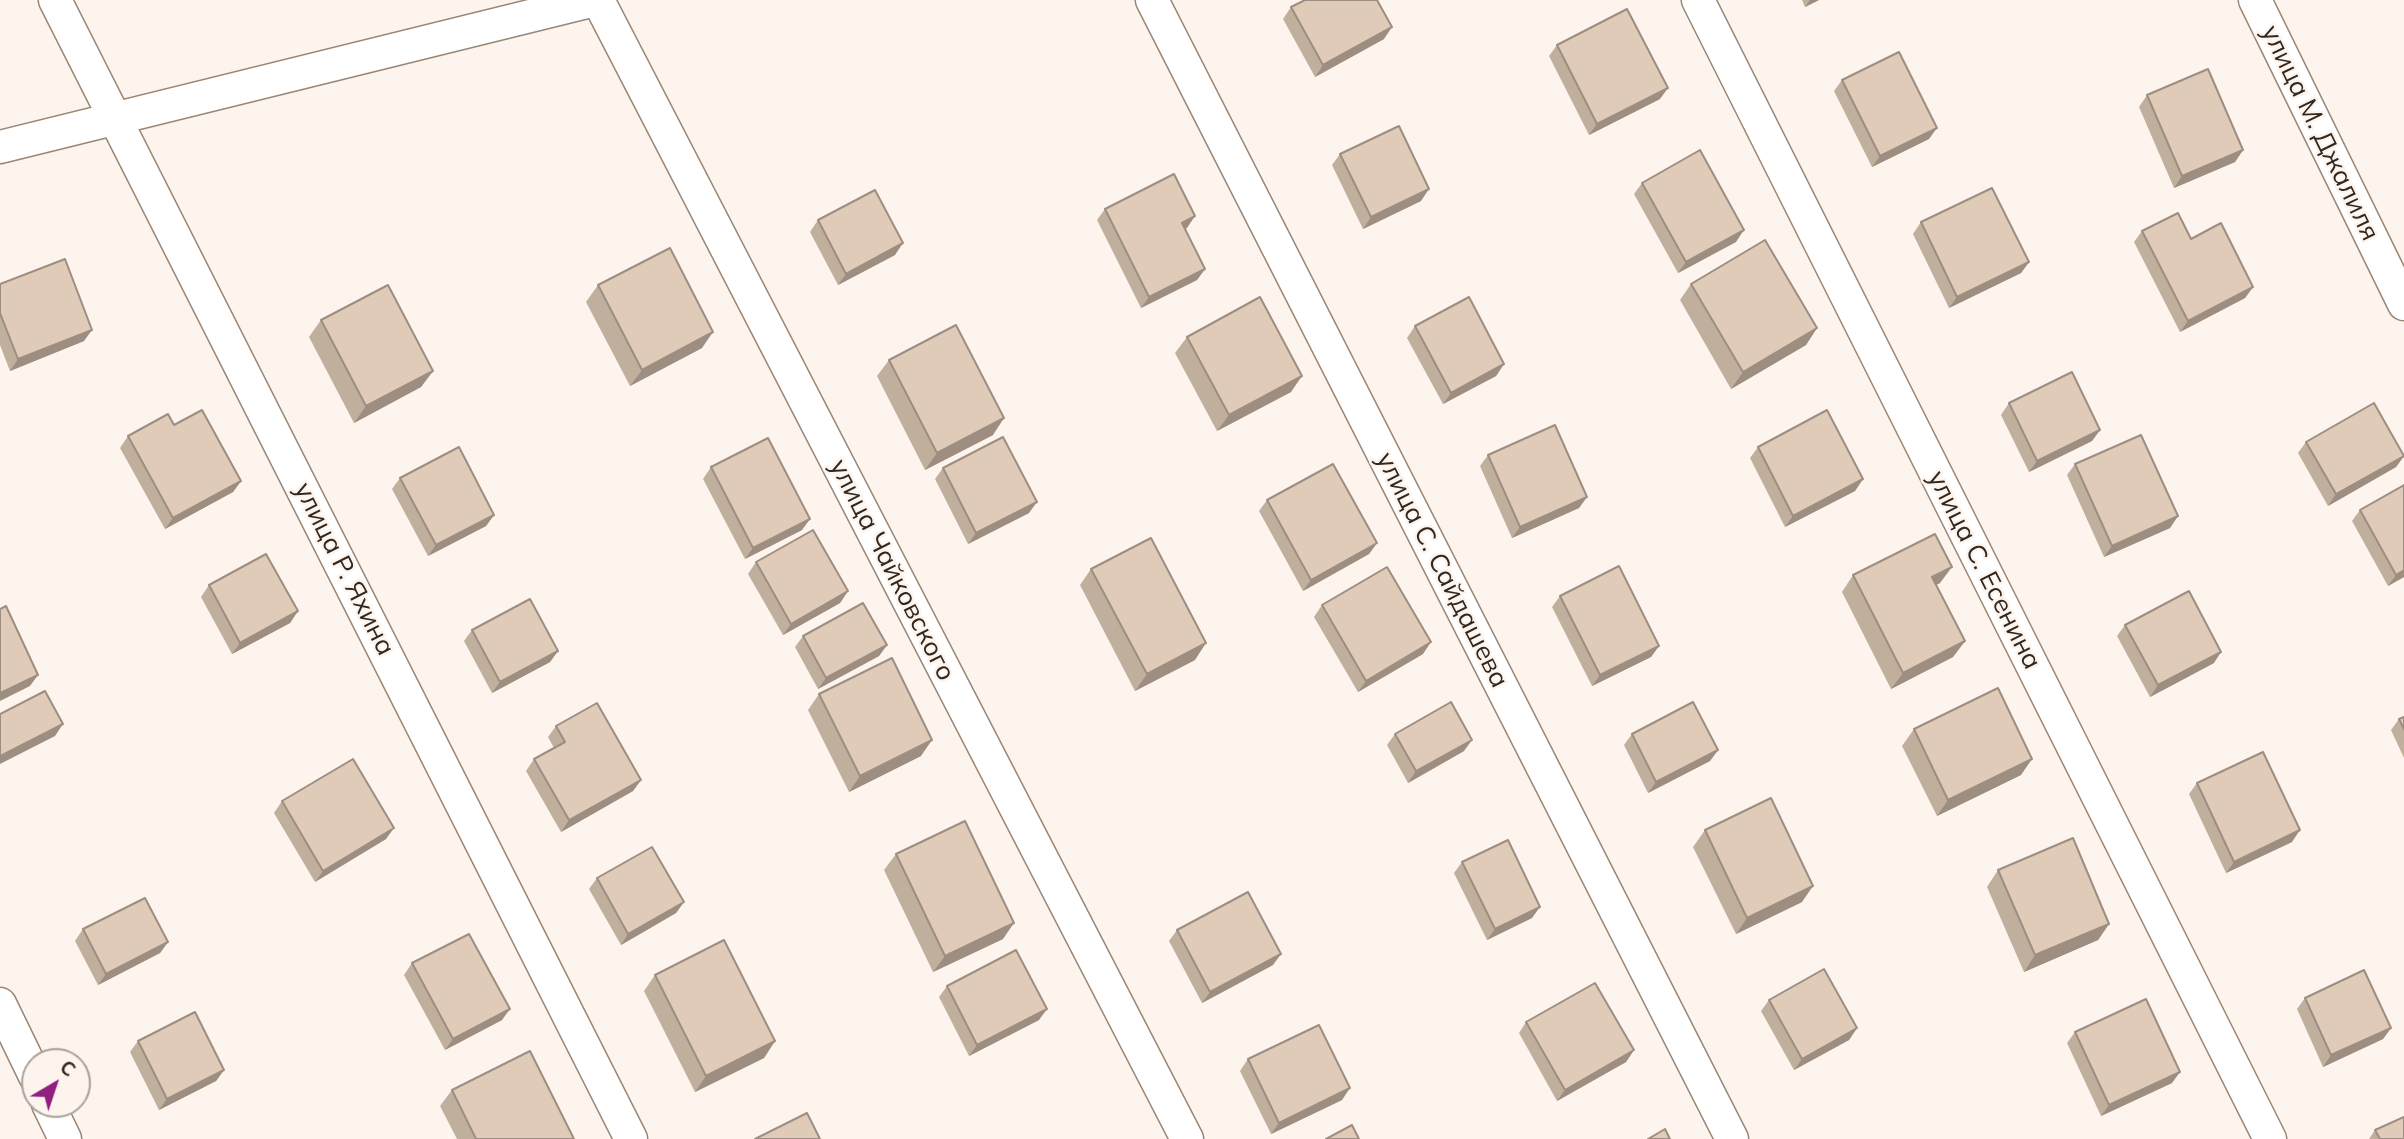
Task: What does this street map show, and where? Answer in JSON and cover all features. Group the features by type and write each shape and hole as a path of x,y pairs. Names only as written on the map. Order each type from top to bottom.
{"street":[{"name":"улица Р. Яхина","path":"55,0 631,1139"},
{"path":"0,146 596,0"},
{"name":"улица Чайковского","path":"596,0 1187,1139"},
{"name":"улица С. Сайдашева","path":"1152,0 1732,1139"},
{"name":"улица С. Есенина","path":"1698,0 2270,1139"},
{"name":"улица М. Джалиля","path":"2255,0 2404,304"},
{"path":"0,1004 21,1048"},
{"path":"55,1118 65,1139"}],"building":[{"path":"1305,0 1377,0 1392,27 1323,65 1291,7"},
{"path":"1627,9 1668,88 1597,124 1557,45"},
{"path":"1899,52 1937,128 1880,156 1842,80"},
{"path":"2208,69 2243,150 2182,176 2147,95"},
{"path":"1399,126 1429,189 1371,217 1340,154"},
{"path":"1700,150 1744,230 1686,262 1642,183"},
{"path":"1174,174 1195,216 1182,223 1205,269 1149,297 1105,209"},
{"path":"1992,188 2029,262 1957,297 1921,222"},
{"path":"875,190 903,243 846,274 818,220"},
{"path":"2178,213 2191,239 2221,223 2253,287 2188,321 2142,231"},
{"path":"1765,240 1817,328 1743,372 1691,284"},
{"path":"670,248 713,332 642,370 598,285"},
{"path":"65,259 92,330 18,359 0,313 0,284"},
{"path":"388,285 433,371 366,406 321,320"},
{"path":"1260,297 1302,376 1229,415 1187,337"},
{"path":"1469,297 1504,364 1451,393 1415,326"},
{"path":"956,325 1004,418 937,453 889,360"},
{"path":"2072,372 2100,430 2037,461 2009,403"},
{"path":"2374,403 2404,456 2336,494 2306,442"},
{"path":"202,410 241,481 173,518 128,436 168,414 174,425"},
{"path":"1827,410 1863,479 1793,516 1758,447"},
{"path":"1555,425 1587,497 1520,527 1488,455"},
{"path":"2141,435 2178,516 2112,546 2075,464"},
{"path":"1003,437 1037,502 976,533 943,468"},
{"path":"768,438 810,519 753,548 711,467"},
{"path":"459,447 494,515 436,545 400,478"},
{"path":"1333,464 1377,543 1311,580 1267,500"},
{"path":"2404,485 2404,570 2396,575 2360,510"},
{"path":"813,530 848,591 791,624 756,562"},
{"path":"1935,534 1952,567 1932,577 1965,641 1903,673 1853,575"},
{"path":"1151,538 1206,643 1147,674 1091,569"},
{"path":"266,554 298,611 240,643 209,585"},
{"path":"1619,566 1659,646 1600,675 1560,596"},
{"path":"1387,567 1431,642 1366,681 1322,605"},
{"path":"2189,591 2221,652 2158,685 2125,625"},
{"path":"530,599 558,651 500,682 472,630"},
{"path":"863,603 887,645 826,678 803,636"},
{"path":"6,606 38,675 0,693 0,609"},
{"path":"892,658 932,740 860,776 819,694"},
{"path":"1998,688 2032,759 1948,800 1914,729"},
{"path":"45,691 63,724 0,756 0,714"},
{"path":"1451,702 1472,740 1416,771 1395,734"},
{"path":"1693,702 1718,750 1656,782 1632,734"},
{"path":"597,703 641,780 569,820 534,759 565,742 556,726"},
{"path":"2263,752 2300,830 2234,862 2197,783"},
{"path":"353,759 394,828 323,871 282,801"},
{"path":"1771,798 1813,886 1747,918 1705,830"},
{"path":"965,821 1014,923 945,956 896,854"},
{"path":"2073,838 2109,924 2035,955 1998,870"},
{"path":"1508,840 1540,907 1495,929 1462,862"},
{"path":"652,847 684,902 628,934 597,878"},
{"path":"1248,892 1281,954 1210,992 1177,930"},
{"path":"145,898 168,942 106,974 83,929"},
{"path":"469,934 510,1009 453,1039 412,963"},
{"path":"724,940 775,1041 706,1076 655,975"},
{"path":"1016,950 1047,1009 977,1045 947,986"},
{"path":"1824,969 1857,1028 1802,1059 1769,1000"},
{"path":"2364,970 2391,1028 2331,1055 2305,998"},
{"path":"1595,983 1634,1050 1565,1090 1526,1022"},
{"path":"2146,999 2180,1072 2109,1105 2075,1032"},
{"path":"195,1012 224,1070 167,1099 138,1041"},
{"path":"1319,1025 1350,1088 1279,1123 1248,1059"},
{"path":"530,1051 574,1139 476,1139 452,1090"},
{"path":"807,1113 820,1139 755,1139"},
{"path":"2404,1117 2404,1139 2380,1139 2375,1130"},
{"path":"1352,1125 1359,1139 1326,1139"},
{"path":"1665,1129 1670,1139 1648,1139"}]}
